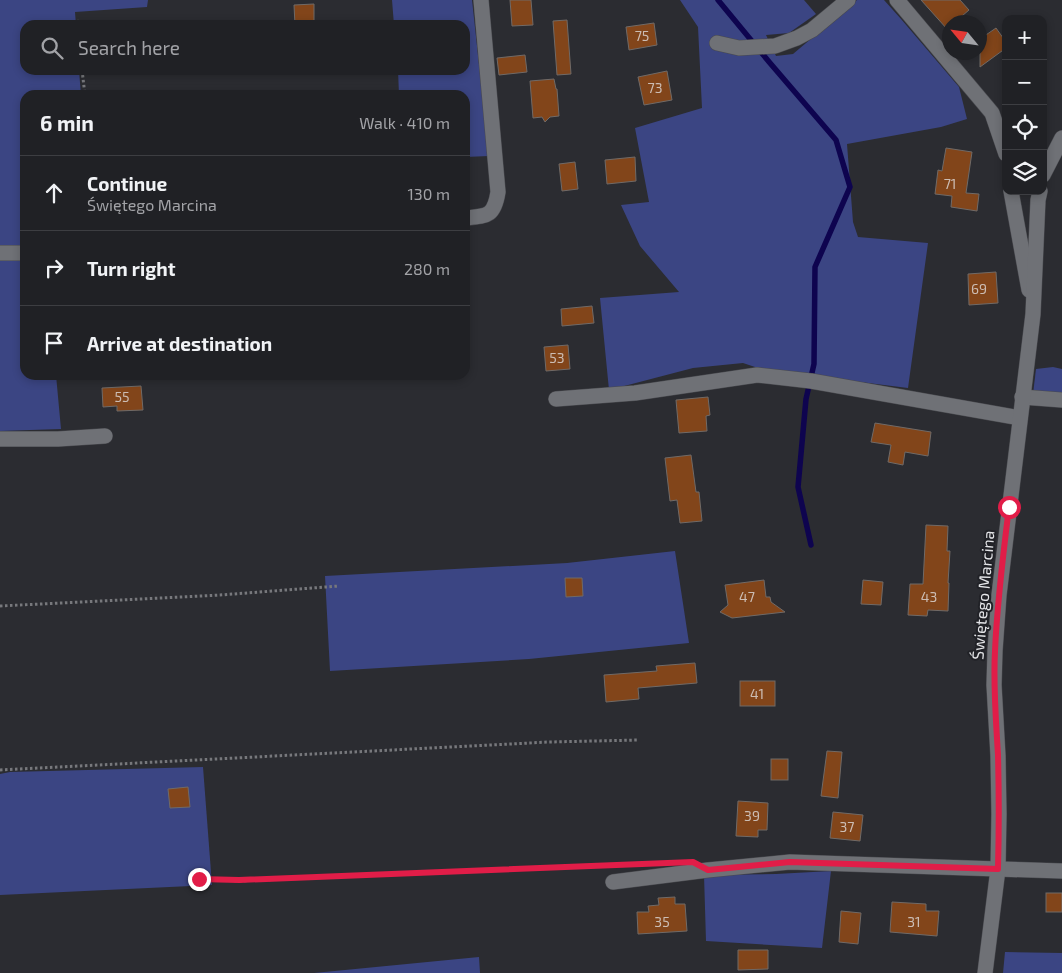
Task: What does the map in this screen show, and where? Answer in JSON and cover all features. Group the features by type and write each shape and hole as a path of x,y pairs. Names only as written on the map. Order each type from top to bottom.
{"street":[{"path":"470,218 487,215 494,210 498,192 481,0"},
{"path":"717,43 739,48 774,46 797,38 812,30 848,0"},
{"path":"897,0 992,113 1005,150"},
{"path":"1047,167 1062,138"},
{"path":"1012,195 1033,314"},
{"name":"Świętego Marcina","path":"985,973 998,869 998,756 994,685 998,595 1033,314 1039,195"},
{"path":"0,253 20,253"},
{"path":"556,399 635,393 757,375 811,381 1020,418"},
{"path":"1022,397 1062,400"},
{"path":"0,439 58,439 105,436"},
{"path":"613,882 790,862 1062,870"}],"path":[{"path":"83,75 84,90"},
{"path":"0,606 220,595 340,586"},
{"path":"0,770 499,745 638,740"},
{"path":"199,879 239,880 613,864"}],"shaded area":[{"path":"0,0 148,0 147,7 75,12 76,20 20,20 20,75 79,75 81,90 20,90 20,245 0,246"},
{"path":"392,0 472,0 489,156 470,157 470,90 399,90 398,75 470,75 470,20 394,20"},
{"path":"680,0 804,0 816,14 789,33 766,35 776,56 793,54 857,0 884,0 959,87 967,119 941,127 847,144 853,222 858,237 928,243 908,388 764,370 743,363 693,368 609,390 600,298 679,292 640,246 621,205 649,202 635,128 702,108 698,27"},
{"path":"0,260 20,261 20,380 56,380 61,429 0,431"},
{"path":"1053,367 1062,369 1062,395 1033,394 1036,369"},
{"path":"675,551 689,643 529,659 330,671 325,576 567,563"},
{"path":"203,767 212,885 0,895 0,774 10,772"},
{"path":"831,871 822,948 706,941 704,875"},
{"path":"1005,952 1062,953 1062,973 1003,973"},
{"path":"479,957 480,973 314,973"}],"building":[{"path":"510,0 531,0 533,25 512,26"},
{"path":"921,0 960,0 969,10 963,15 942,15 942,23"},
{"path":"314,4 314,20 295,20 294,5"},
{"path":"567,20 571,74 557,75 553,21"},
{"path":"654,23 657,45 629,50 626,27"},
{"path":"996,28 1002,36 1002,51 980,67 980,60 987,60 987,34"},
{"path":"525,55 527,72 499,75 497,58"},
{"path":"667,71 672,100 644,105 638,77"},
{"path":"554,79 557,89 559,116 550,117 545,122 542,117 533,118 530,81"},
{"path":"946,148 972,152 966,193 979,194 977,211 951,207 952,196 935,194 938,170 942,171"},
{"path":"635,157 636,181 607,184 605,160"},
{"path":"575,162 578,189 562,191 559,164"},
{"path":"996,272 998,303 969,305 968,274"},
{"path":"592,306 594,323 562,326 561,309"},
{"path":"568,345 570,369 546,371 544,347"},
{"path":"141,386 143,410 117,411 117,406 103,407 102,388"},
{"path":"708,397 710,415 706,416 707,431 679,433 676,400"},
{"path":"875,423 931,432 928,456 905,452 903,465 888,462 891,445 871,442"},
{"path":"691,455 696,492 699,492 702,521 680,523 677,500 670,501 665,458"},
{"path":"926,525 948,526 947,551 950,551 948,611 928,610 927,616 908,615 910,584 923,584"},
{"path":"565,578 582,578 583,596 566,597"},
{"path":"764,580 766,597 770,597 771,602 785,612 732,618 720,612 728,605 725,585"},
{"path":"863,580 883,582 881,605 861,604"},
{"path":"695,663 697,683 638,688 639,699 606,702 604,675 657,671 656,666"},
{"path":"740,681 775,681 775,706 740,706"},
{"path":"827,751 842,752 838,798 821,796"},
{"path":"771,759 788,759 788,780 771,780"},
{"path":"188,787 190,807 170,808 168,789"},
{"path":"738,801 768,803 767,830 758,830 758,837 736,836"},
{"path":"833,812 863,815 860,841 830,838"},
{"path":"1046,893 1062,893 1062,912 1046,912"},
{"path":"675,897 675,904 685,904 687,931 638,934 637,912 649,912 648,906 659,905 658,898"},
{"path":"892,902 926,904 926,911 939,911 937,936 890,932"},
{"path":"841,911 861,913 858,944 839,942"},
{"path":"738,950 768,950 768,969 738,970"}],"waterway":[{"path":"718,0 836,140 850,187 815,267 814,364 806,399 798,487 811,545"}],"route":[{"path":"199,879 239,880 693,862 708,870 790,862 998,869 999,814 994,685 995,651 998,595 1009,507"}]}
